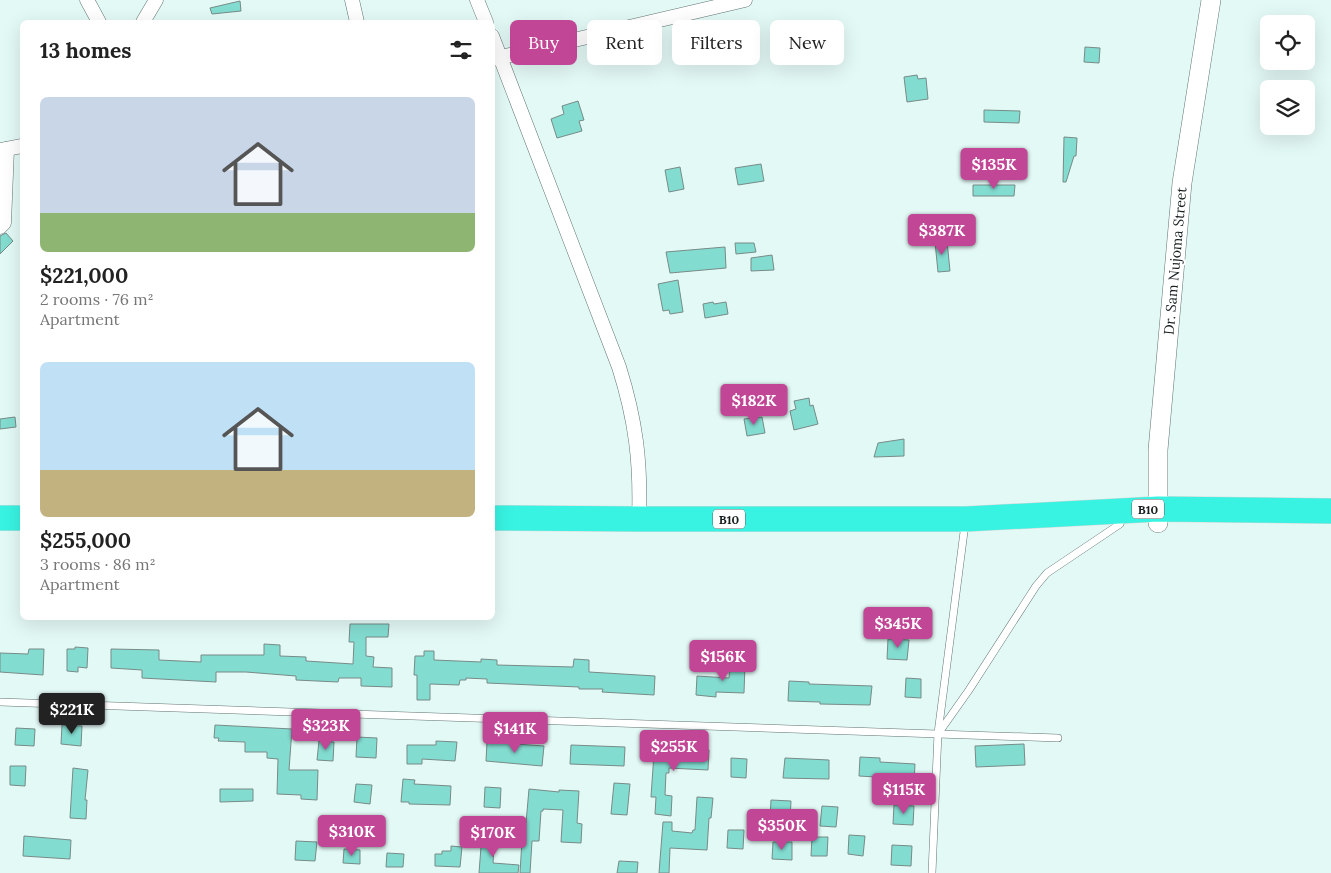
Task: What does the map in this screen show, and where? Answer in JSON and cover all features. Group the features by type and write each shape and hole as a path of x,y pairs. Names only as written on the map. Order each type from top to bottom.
{"highway":[{"name":"B10","path":"495,518 639,520 966,519 1331,511"},
{"name":"B10","path":"966,519 1045,524 1120,524 1158,516 1331,522"},
{"path":"0,518 20,518"}],"street":[{"path":"87,0 98,20"},
{"path":"144,20 156,0"},
{"path":"352,0 357,20"},
{"path":"477,0 485,20"},
{"name":"Dr. Sam Nujoma Street","path":"1158,516 1158,450 1182,183 1211,0"},
{"path":"639,520 638,448 629,398 619,367 497,58 738,1"},
{"path":"0,227 4,223 3,150 20,146"}],"lane":[{"path":"932,873 938,734 966,519"},
{"path":"938,734 969,690 1036,586 1047,573 1120,524"},
{"path":"0,702 1058,738"}],"building":[{"path":"240,1 241,11 212,14 210,8"},
{"path":"1085,47 1100,48 1099,63 1084,62"},
{"path":"917,75 918,79 926,78 928,99 907,102 904,77"},
{"path":"578,101 584,120 579,121 582,131 557,138 551,119 564,114 562,106"},
{"path":"984,110 1020,111 1019,123 984,122"},
{"path":"1064,137 1077,138 1076,156 1074,156 1066,182 1063,182"},
{"path":"761,164 764,181 738,185 735,168"},
{"path":"680,167 684,189 669,192 665,170"},
{"path":"973,185 1015,185 1014,196 973,196"},
{"path":"6,233 13,241 0,254 0,236"},
{"path":"947,241 950,271 938,272 935,242"},
{"path":"735,243 754,243 756,252 736,254"},
{"path":"725,247 726,268 670,273 666,252"},
{"path":"772,255 774,270 751,271 751,258"},
{"path":"678,280 683,312 670,314 669,310 663,311 658,284"},
{"path":"713,302 714,304 726,302 728,314 705,318 703,304"},
{"path":"809,398 810,406 813,405 818,424 794,430 790,411 796,409 794,401"},
{"path":"15,417 16,427 0,429 0,419"},
{"path":"762,417 765,433 747,436 744,419"},
{"path":"904,439 904,456 874,457 878,443"},
{"path":"350,624 389,624 388,637 366,637 366,656 374,657 373,667 392,668 392,687 361,686 361,678 339,678 338,682 296,680 296,676 246,672 216,672 216,682 142,678 142,670 111,668 111,649 159,650 159,660 201,662 201,655 264,655 264,644 280,645 280,656 306,657 306,661 353,664 354,642 349,642"},
{"path":"888,639 909,640 907,660 887,659"},
{"path":"75,647 88,648 87,668 78,667 78,672 67,671 67,649 75,649"},
{"path":"29,649 44,649 43,675 0,672 0,653 28,654"},
{"path":"424,651 434,651 434,660 481,662 481,659 497,660 497,665 573,667 574,659 589,660 589,672 655,676 654,695 602,692 603,689 579,689 579,687 487,683 487,679 466,678 466,680 460,680 459,685 430,684 430,700 417,700 417,675 414,675 415,656 424,656"},
{"path":"730,663 745,664 744,693 716,692 716,697 696,695 697,676 729,678"},
{"path":"906,678 921,679 921,698 905,697"},
{"path":"789,681 809,682 809,684 872,686 870,705 788,701"},
{"path":"62,725 82,726 81,746 61,744"},
{"path":"215,725 292,729 289,770 318,770 317,800 301,799 301,795 277,794 278,759 267,758 267,752 245,752 245,742 218,741 219,738 214,738"},
{"path":"16,728 35,729 34,746 15,745"},
{"path":"357,737 377,738 376,758 356,757"},
{"path":"319,741 334,742 333,761 317,760"},
{"path":"436,741 457,742 455,761 422,759 422,764 407,764 407,745 436,745"},
{"path":"487,742 544,746 542,766 486,761"},
{"path":"1024,744 1025,765 976,767 975,746"},
{"path":"571,745 625,747 624,766 570,764"},
{"path":"661,748 709,750 708,770 669,768 669,773 666,773 665,795 672,796 671,816 655,814 656,797 651,797 654,753 660,754"},
{"path":"860,757 880,758 880,762 915,764 914,783 894,782 894,778 859,776"},
{"path":"731,758 747,759 746,778 731,777"},
{"path":"785,758 829,760 829,779 783,778"},
{"path":"10,766 26,766 25,786 10,785"},
{"path":"73,768 88,770 85,800 87,800 86,819 70,818"},
{"path":"403,779 415,780 414,784 451,786 450,805 409,804 409,802 401,802"},
{"path":"614,783 630,784 627,815 611,814"},
{"path":"356,784 372,785 370,804 354,802"},
{"path":"485,787 501,788 500,808 484,807"},
{"path":"220,789 253,789 253,801 220,802"},
{"path":"529,789 559,792 559,790 579,791 577,823 582,824 581,843 561,842 563,810 543,809 541,811 539,841 532,841 530,873 520,873 523,823 526,823"},
{"path":"697,797 713,798 711,818 709,818 707,850 670,848 669,873 659,873 663,822 672,822 672,831 692,833 695,830"},
{"path":"771,800 791,801 790,820 770,819"},
{"path":"894,805 914,806 913,825 893,824"},
{"path":"822,806 838,807 836,827 820,826"},
{"path":"728,830 744,830 743,849 727,848"},
{"path":"482,834 495,834 493,863 519,865 518,873 479,873"},
{"path":"849,835 865,836 863,856 848,854"},
{"path":"24,836 71,840 70,859 23,856"},
{"path":"812,837 828,837 827,856 811,856"},
{"path":"296,841 317,842 315,861 295,860"},
{"path":"773,842 792,842 792,860 772,859"},
{"path":"892,845 912,846 911,866 891,865"},
{"path":"451,846 462,847 460,867 435,866 435,854 442,854 442,851 451,851"},
{"path":"344,849 360,850 360,864 343,863"},
{"path":"387,853 404,854 403,867 386,867"},
{"path":"619,861 638,862 637,873 617,873"}]}
